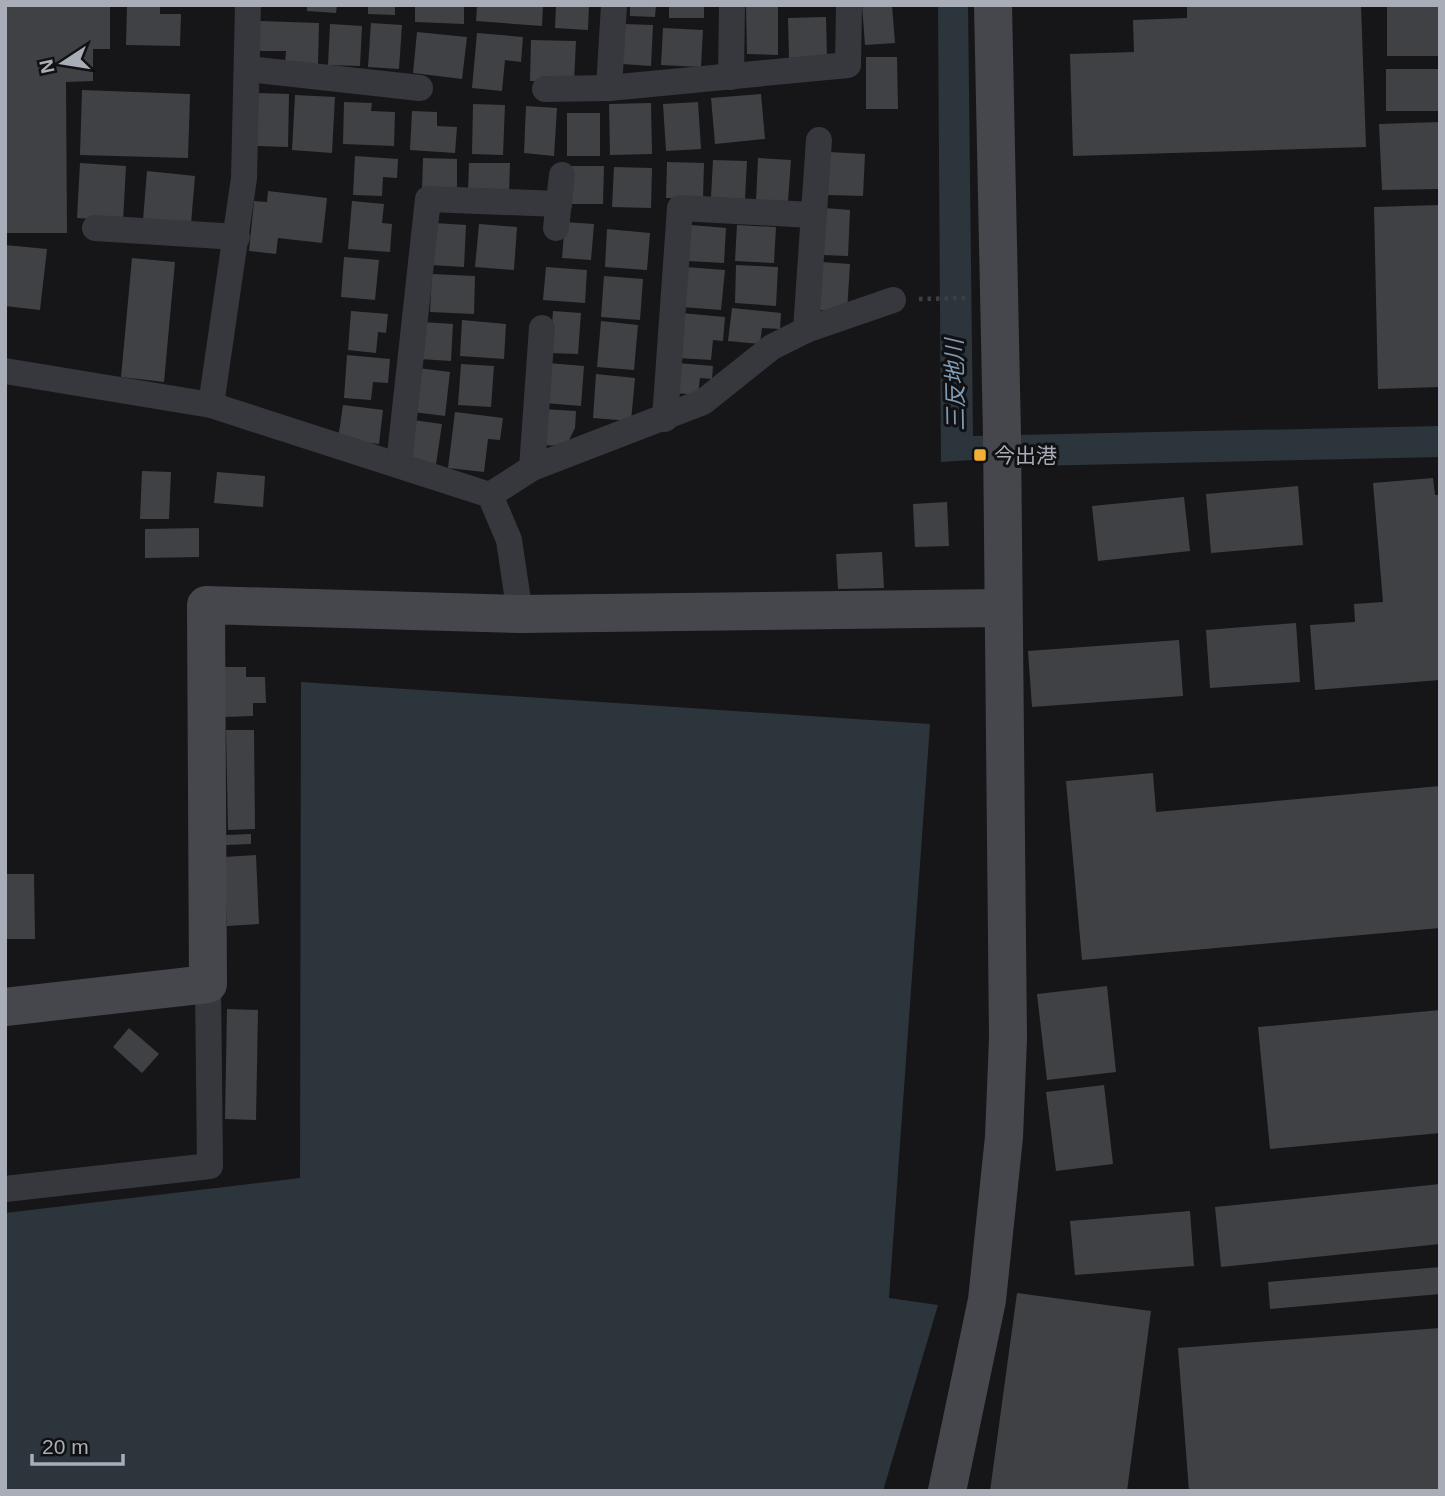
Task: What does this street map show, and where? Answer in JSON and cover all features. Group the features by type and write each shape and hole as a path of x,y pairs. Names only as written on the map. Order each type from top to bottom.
{"street":[{"path":"211,405 244,178 248,5"},
{"path":"609,88 614,5"},
{"path":"731,77 732,5"},
{"path":"545,89 609,88 848,65 849,5"},
{"path":"947,1491 987,1300 1004,1138 1008,1039 993,5"},
{"path":"248,69 420,88"},
{"path":"806,330 811,215 818,140"},
{"path":"399,464 428,199 558,216 562,175"},
{"path":"665,419 680,208 811,215"},
{"path":"94,228 237,237"},
{"path":"490,495 532,468 665,419 703,402 772,347 806,330 893,300"},
{"path":"532,468 541,328"},
{"path":"5,371 211,405 490,495 509,540 520,614"},
{"path":"5,1189 210,1166 206,605 520,614 1003,608"},
{"path":"5,1007 208,984"}],"path":[{"path":"934,298 975,298"}],"water":[{"name":"三反地川","path":"938,5 968,5 973,436 1440,426 1440,457 1031,466 973,460 941,462"},
{"path":"301,682 930,724 889,1298 938,1305 883,1491 5,1491 5,1213 300,1178"}],"building":[{"path":"5,5 110,5 110,49 93,49 93,81 66,82 67,233 5,233"},
{"path":"127,5 160,5 160,14 181,14 180,46 126,45"},
{"path":"307,5 337,5 336,13 307,11"},
{"path":"368,5 395,5 395,15 368,14"},
{"path":"415,5 464,5 464,24 415,22"},
{"path":"477,5 543,5 542,26 476,21"},
{"path":"556,5 589,5 588,30 555,28"},
{"path":"630,5 656,5 655,17 630,16"},
{"path":"669,5 704,5 704,18 669,18"},
{"path":"862,5 892,5 895,43 865,45"},
{"path":"1187,5 1361,5 1366,147 1073,156 1070,54 1134,52 1133,20 1187,18"},
{"path":"1387,5 1440,5 1440,56 1387,56"},
{"path":"746,6 778,6 778,55 747,54"},
{"path":"826,17 827,57 789,58 788,18"},
{"path":"260,21 319,23 318,64 285,64 286,51 260,51"},
{"path":"371,23 402,25 399,69 368,67"},
{"path":"330,24 362,26 360,66 328,65"},
{"path":"623,24 653,25 651,66 622,64"},
{"path":"663,28 703,30 701,67 661,65"},
{"path":"417,32 467,37 462,79 413,73"},
{"path":"477,33 523,37 521,62 505,60 502,91 472,88"},
{"path":"531,40 576,41 574,82 530,81"},
{"path":"866,57 897,57 898,109 866,109"},
{"path":"1386,69 1440,69 1440,111 1386,111"},
{"path":"82,90 190,94 188,158 80,155"},
{"path":"258,93 289,94 288,147 257,146"},
{"path":"761,94 765,139 715,144 711,98"},
{"path":"295,95 335,97 332,153 292,150"},
{"path":"344,102 372,103 371,111 395,112 394,146 343,144"},
{"path":"698,102 701,149 666,151 663,104"},
{"path":"651,103 652,154 610,155 609,104"},
{"path":"473,104 505,105 503,155 472,154"},
{"path":"526,106 557,108 554,156 524,153"},
{"path":"412,111 437,112 437,126 457,127 455,153 410,150"},
{"path":"567,113 600,113 600,156 567,156"},
{"path":"1440,122 1440,189 1382,190 1379,124"},
{"path":"829,152 865,154 863,196 828,195"},
{"path":"355,156 398,159 397,178 383,177 382,196 353,195"},
{"path":"423,158 457,159 457,190 422,190"},
{"path":"758,158 791,160 788,201 756,200"},
{"path":"713,160 747,161 745,199 711,197"},
{"path":"667,162 704,163 703,199 666,198"},
{"path":"80,163 126,166 123,221 77,218"},
{"path":"469,163 510,163 509,194 468,193"},
{"path":"572,166 604,166 603,204 572,204"},
{"path":"614,167 652,168 651,208 612,207"},
{"path":"147,171 195,176 191,224 143,220"},
{"path":"268,191 327,198 322,243 278,238 276,254 249,251 254,201 267,202"},
{"path":"352,201 384,204 382,223 392,224 390,252 348,249"},
{"path":"1440,205 1440,387 1378,389 1374,207"},
{"path":"825,208 850,210 848,256 822,255"},
{"path":"565,222 594,224 591,260 562,258"},
{"path":"434,223 466,225 464,267 431,265"},
{"path":"479,224 517,227 514,270 475,267"},
{"path":"691,225 726,228 724,263 688,261"},
{"path":"737,225 776,227 774,263 735,261"},
{"path":"607,229 650,233 647,270 605,267"},
{"path":"5,245 47,249 40,310 5,306"},
{"path":"344,257 379,260 375,300 341,297"},
{"path":"132,258 175,262 164,382 121,377"},
{"path":"821,262 850,264 847,312 818,310"},
{"path":"736,265 778,267 776,306 735,303"},
{"path":"546,267 587,270 585,303 543,300"},
{"path":"685,267 725,270 721,310 682,307"},
{"path":"432,274 475,276 474,314 430,312"},
{"path":"604,276 643,279 640,320 601,317"},
{"path":"732,308 781,313 780,329 762,328 760,344 728,341"},
{"path":"351,311 388,314 386,333 378,332 376,353 348,350"},
{"path":"553,311 581,313 578,354 550,353"},
{"path":"681,313 725,317 723,341 713,340 711,360 678,358"},
{"path":"462,320 506,324 504,359 460,356"},
{"path":"601,321 638,325 634,370 597,367"},
{"path":"422,322 453,324 451,361 420,359"},
{"path":"347,355 390,359 388,383 373,382 371,400 344,398"},
{"path":"548,363 584,366 581,406 545,403"},
{"path":"678,363 713,366 712,379 700,378 698,395 675,393"},
{"path":"461,364 494,366 491,407 458,405"},
{"path":"418,368 450,372 445,416 413,412"},
{"path":"596,374 635,378 631,421 593,418"},
{"path":"343,405 383,410 379,444 338,439"},
{"path":"542,409 576,411 575,428 566,446 541,445"},
{"path":"455,412 503,418 500,440 488,439 484,472 448,468"},
{"path":"413,420 442,424 436,464 407,460"},
{"path":"142,471 171,472 169,519 140,519"},
{"path":"217,472 265,476 263,507 214,503"},
{"path":"1433,478 1435,495 1440,495 1440,680 1315,690 1310,625 1355,622 1354,604 1383,602 1373,483"},
{"path":"1298,486 1303,545 1211,553 1206,494"},
{"path":"1184,497 1190,551 1098,561 1092,506"},
{"path":"947,502 949,546 915,547 913,504"},
{"path":"199,528 199,557 145,558 145,529"},
{"path":"882,552 884,588 838,589 836,554"},
{"path":"1296,623 1300,682 1210,688 1206,630"},
{"path":"1179,640 1183,696 1032,707 1028,651"},
{"path":"225,667 246,667 246,677 265,677 266,703 253,703 253,716 225,717"},
{"path":"226,730 254,730 255,829 228,830"},
{"path":"1153,773 1156,812 1440,786 1440,928 1082,960 1066,781"},
{"path":"251,834 251,844 226,845 225,835"},
{"path":"256,855 259,924 227,926 224,857"},
{"path":"5,874 34,874 35,939 5,939"},
{"path":"1107,986 1116,1072 1047,1080 1037,994"},
{"path":"227,1009 258,1010 256,1120 225,1119"},
{"path":"1440,1010 1440,1133 1270,1149 1258,1027"},
{"path":"129,1028 159,1054 142,1073 113,1047"},
{"path":"1104,1085 1113,1164 1056,1171 1046,1092"},
{"path":"1440,1184 1440,1244 1221,1267 1215,1207"},
{"path":"1190,1211 1194,1266 1075,1275 1070,1221"},
{"path":"1440,1267 1440,1294 1270,1309 1268,1282"},
{"path":"1017,1293 1151,1311 1127,1491 990,1491"},
{"path":"1440,1328 1440,1491 1189,1491 1178,1348"}],"place":[{"name":"今出港","path":"980,455"}]}
